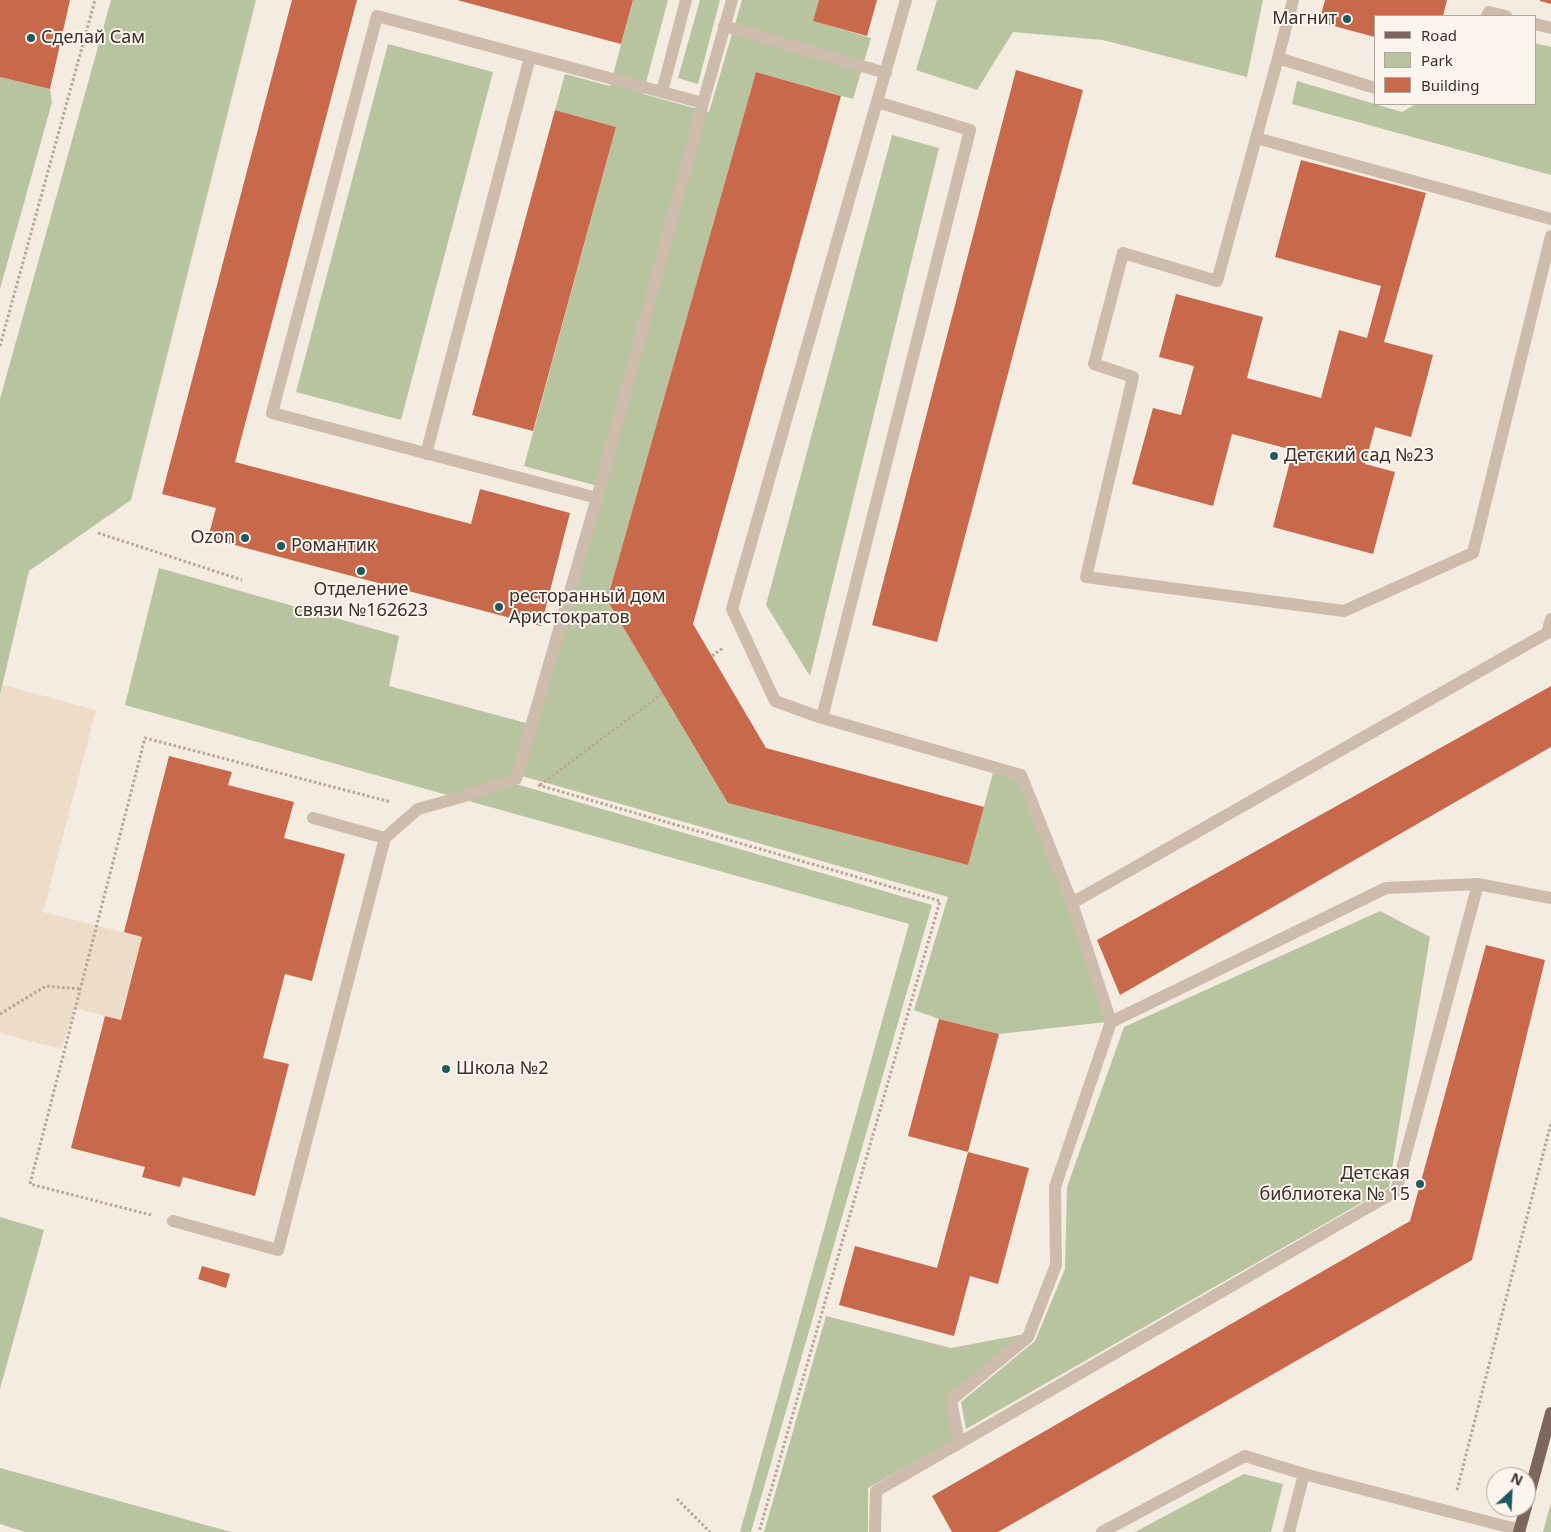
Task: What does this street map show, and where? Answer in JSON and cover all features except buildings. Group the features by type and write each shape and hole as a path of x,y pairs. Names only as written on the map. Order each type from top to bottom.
{"main road":[{"path":"1536,1469 1551,1413"},
{"path":"1519,1531 1523,1517"}],"lane":[{"path":"662,92 686,0"},
{"path":"173,1221 278,1250 385,838 418,809 516,779 596,498 732,0"},
{"path":"906,0 732,609 775,701 822,718 1021,775 1072,903 1111,1022 1056,1187 1056,1265 1028,1337 952,1400 960,1442"},
{"path":"1293,0 1217,281 1123,253 1094,364 1133,377 1086,577 1344,611 1472,553 1551,236"},
{"path":"1487,15 1489,12 1502,15"},
{"path":"596,498 272,413 377,16 703,103"},
{"path":"1536,24 1551,28"},
{"path":"724,26 886,73"},
{"path":"426,454 530,57"},
{"path":"1278,58 1374,88"},
{"path":"822,718 970,130 877,102"},
{"path":"1256,138 1551,219"},
{"path":"1072,903 1547,633 1551,619"},
{"path":"313,818 385,838"},
{"path":"1111,1022 1386,888 1478,884 1551,898"},
{"path":"875,1532 876,1491 1396,1191 1478,884"},
{"path":"1102,1532 1245,1456 1304,1474 1519,1531"},
{"path":"1289,1532 1304,1474"}],"path":[{"path":"0,346 95,0"},
{"path":"98,533 242,580"},
{"path":"540,785 663,693"},
{"path":"173,1221 30,1184 145,738 418,809"},
{"path":"540,785 542,776"},
{"path":"516,779 940,902 759,1532"},
{"path":"0,1014 46,986 80,989"},
{"path":"1451,1512 1551,1123"},
{"path":"677,1499 710,1532"}],"green space":[{"path":"111,0 256,0 131,500 29,571 0,695 0,399"},
{"path":"633,0 668,0 643,94 709,112 742,0 819,0 814,21 871,38 853,99 756,72 607,600 729,803 968,865 993,773 1018,779 1068,905 1106,1022 999,1034 939,1019 914,1010 948,897 522,776 516,784 932,905 751,1532 740,1532 909,924 125,705 159,568 399,636 389,686 537,726 605,488 524,466 616,127 555,110 565,74 610,86"},
{"path":"700,0 720,0 698,84 678,78"},
{"path":"937,0 1263,0 1247,77 1103,40 1013,32 977,90 916,70"},
{"path":"1536,43 1551,47 1551,175 1292,104 1297,81 1402,112 1414,105 1536,105"},
{"path":"388,44 493,72 401,420 296,392"},
{"path":"0,77 50,89 52,102 0,289"},
{"path":"892,135 939,148 810,676 766,605"},
{"path":"1380,911 1430,937 1389,1187 966,1429 961,1402 1035,1341 1065,1269 1067,1187 1124,1027"},
{"path":"0,1217 44,1230 0,1389"},
{"path":"826,1316 951,1348 1025,1334 948,1399 955,1440 868,1488 868,1532 764,1532"},
{"path":"0,1468 231,1532 25,1532 0,1524"},
{"path":"1244,1474 1283,1484 1271,1532 1135,1532"},
{"path":"1551,1503 1551,1532 1543,1532"}],"shaded area":[{"path":"3,685 96,710 43,912 142,937 121,1020 75,1008 61,1049 0,1033 0,695"}],"place":[{"name":"Магнит","path":"1347,19"},
{"name":"Сделай Сам","path":"31,38"},
{"name":"Детский сад №23","path":"1274,456"},
{"name":"Ozon","path":"245,538"},
{"name":"Романтик","path":"281,546"},
{"name":"Отделение связи №162623","path":"361,571"},
{"name":"ресторанный дом Аристократов","path":"499,607"},
{"name":"Школа №2","path":"446,1069"},
{"name":"Детская библиотека № 15","path":"1420,1184"}]}
